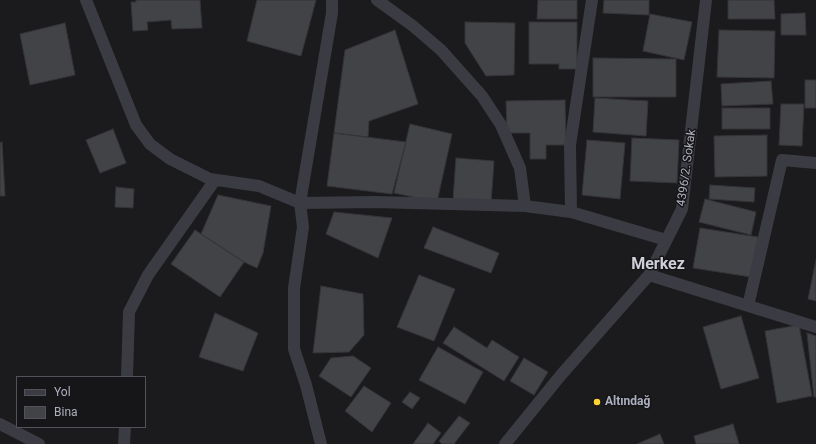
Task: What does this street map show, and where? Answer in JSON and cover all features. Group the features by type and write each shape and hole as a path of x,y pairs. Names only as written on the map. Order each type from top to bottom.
{"street":[{"path":"86,0 136,125 150,144 170,159 210,179 259,186 300,203 375,202 524,206 571,212 666,240"},
{"path":"321,444 306,385 294,349 294,288 303,227 300,203 332,13 332,0"},
{"path":"378,0 413,26 441,50 482,96 501,125 520,168 524,206"},
{"path":"571,212 570,145 592,0"},
{"name":"4396/2. Sokak","path":"505,444 561,374 649,275 682,209 706,0"},
{"path":"748,306 782,160 816,163"},
{"path":"127,376 129,312 148,274 215,180"},
{"path":"649,275 816,327"},
{"path":"0,424 35,443"},
{"path":"124,444 125,428"}],"building":[{"path":"136,0 200,0 202,28 172,29 171,20 147,22 148,30 133,31 131,2 136,2"},
{"path":"257,0 316,0 301,56 247,41"},
{"path":"538,0 577,0 577,19 537,19"},
{"path":"604,0 649,0 649,15 603,13"},
{"path":"728,0 774,0 775,19 728,19"},
{"path":"805,13 806,35 781,35 781,14"},
{"path":"650,14 692,22 684,60 643,51"},
{"path":"465,22 515,23 514,75 486,76 465,43"},
{"path":"529,22 577,22 577,69 559,69 559,64 529,64"},
{"path":"65,23 75,75 30,85 20,34"},
{"path":"395,30 418,104 369,121 368,137 334,133 345,50"},
{"path":"719,30 775,31 774,78 717,77"},
{"path":"593,58 676,59 676,97 593,97"},
{"path":"805,80 816,80 816,108 805,108"},
{"path":"771,81 773,104 722,106 721,84"},
{"path":"595,98 648,101 646,136 593,132"},
{"path":"565,100 566,145 546,145 546,159 530,159 530,133 507,133 506,101"},
{"path":"781,104 804,104 802,146 779,145"},
{"path":"722,108 770,108 770,129 722,129"},
{"path":"410,124 452,134 437,202 394,193"},
{"path":"113,129 126,163 100,173 86,140"},
{"path":"334,133 406,142 392,194 327,186"},
{"path":"767,135 767,176 715,177 714,136"},
{"path":"632,138 679,140 677,183 630,181"},
{"path":"587,140 625,143 620,199 582,195"},
{"path":"2,142 5,196 0,196 0,143"},
{"path":"456,158 494,161 491,203 453,200"},
{"path":"710,185 755,188 754,202 709,199"},
{"path":"116,187 134,189 133,208 115,207"},
{"path":"218,195 271,206 263,253 257,268 244,262 201,234"},
{"path":"705,199 756,212 751,235 699,222"},
{"path":"334,212 392,218 378,258 326,234"},
{"path":"433,227 499,253 491,273 424,248"},
{"path":"700,228 758,237 751,277 693,268"},
{"path":"195,230 244,262 220,297 171,264"},
{"path":"816,260 816,301 808,299"},
{"path":"419,275 455,289 434,341 397,327"},
{"path":"321,286 363,294 364,335 349,352 313,353"},
{"path":"215,313 258,333 243,371 199,357"},
{"path":"741,316 759,378 721,389 703,327"},
{"path":"799,325 812,396 777,403 765,331"},
{"path":"454,327 487,348 492,340 519,357 504,381 443,343"},
{"path":"807,333 816,336 816,397 814,397"},
{"path":"438,347 483,372 465,404 419,380"},
{"path":"353,356 371,368 351,397 319,376 331,358"},
{"path":"524,358 548,372 534,395 510,381"},
{"path":"364,386 391,403 372,432 345,411"},
{"path":"410,392 420,398 412,409 402,402"},
{"path":"459,416 470,423 454,444 442,444 439,441"},
{"path":"428,423 441,433 433,444 413,444"},
{"path":"733,424 739,444 696,444 694,436"},
{"path":"660,434 664,444 637,444"}],"place":[{"name":"Altındağ","path":"597,402"}],"district":[{"name":"Merkez","path":"658,265"}]}
